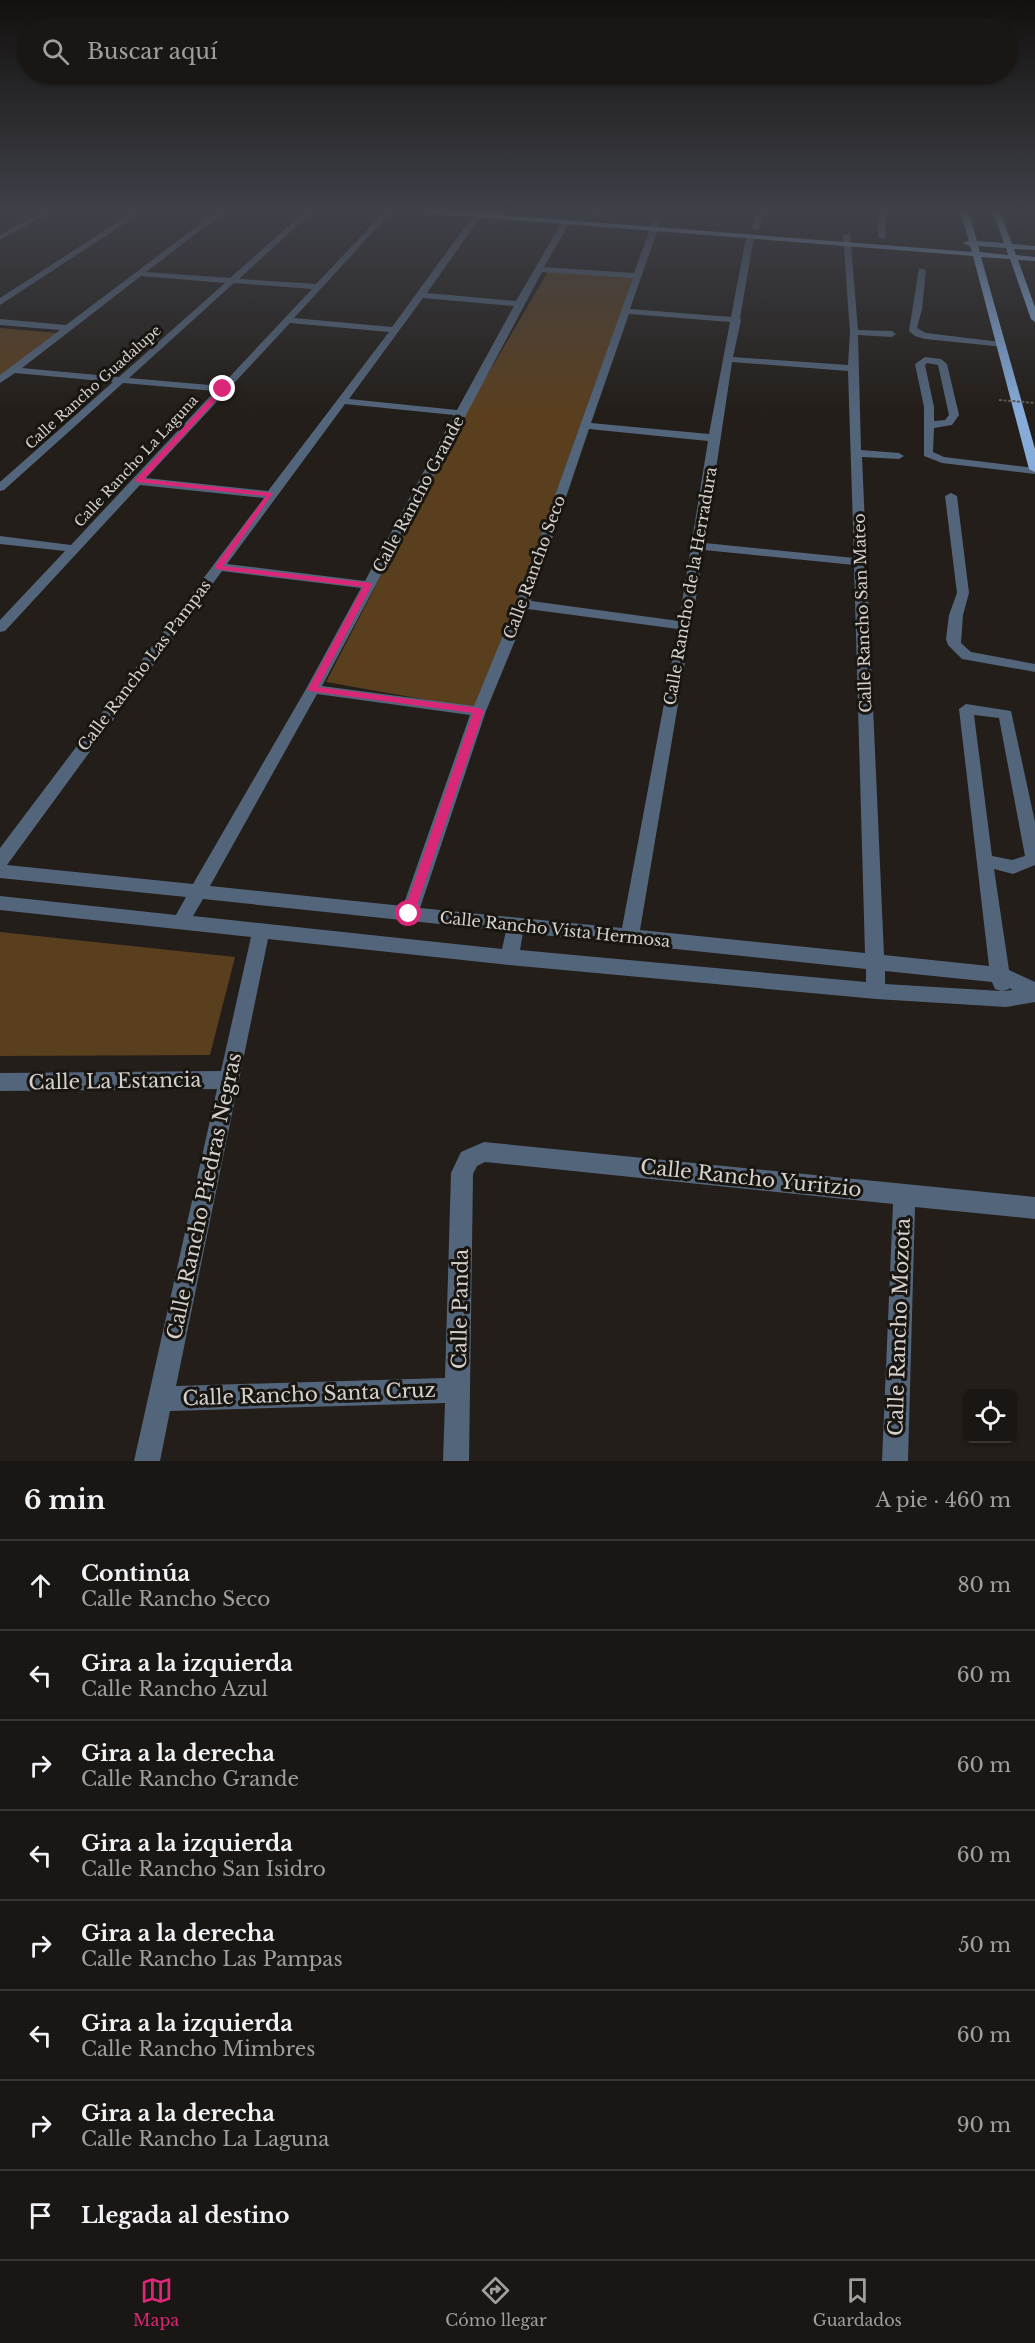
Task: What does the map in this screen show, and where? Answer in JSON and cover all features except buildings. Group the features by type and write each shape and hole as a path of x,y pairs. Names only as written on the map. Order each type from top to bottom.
{"main road":[{"path":"982,277 1035,470"},
{"path":"1020,277 1035,320"}],"street":[{"path":"0,302 38,277"},
{"path":"0,380 136,277"},
{"path":"189,277 318,287"},
{"name":"Calle Rancho Guadalupe","path":"0,488 236,277"},
{"name":"Calle Rancho La Laguna","path":"0,627 327,277"},
{"name":"Calle Rancho Las Pampas","path":"0,862 434,277"},
{"name":"Calle Rancho Grande","path":"181,922 313,689 535,277"},
{"name":"Calle Rancho Seco","path":"409,914 479,711 523,604 627,311 637,277"},
{"name":"Calle Rancho de la Herradura","path":"630,936 699,546 714,438 744,277"},
{"name":"Calle Rancho San Mateo","path":"850,277 854,332 853,368 876,991"},
{"path":"921,277 918,309 912,328 918,334 1001,345"},
{"path":"421,295 519,304"},
{"path":"627,311 737,320"},
{"path":"287,320 394,330"},
{"path":"0,322 69,328"},
{"path":"854,332 892,334"},
{"path":"729,359 853,368"},
{"path":"930,425 948,423 954,415 942,364 938,361 925,360 920,364 929,407 930,425 927,450 932,457 1035,470"},
{"path":"13,370 223,389"},
{"path":"341,402 462,412"},
{"path":"585,426 714,438"},
{"path":"856,453 900,456"},
{"path":"138,481 271,495"},
{"path":"951,496 963,592 956,615 953,639 959,650 967,656 1035,668"},
{"path":"0,540 75,549"},
{"path":"699,546 860,562"},
{"path":"218,567 368,585"},
{"path":"523,604 684,626"},
{"path":"313,689 479,711"},
{"path":"985,861 1013,867 1034,859 1006,714 966,709 976,791 985,861 1000,975 1006,999"},
{"name":"Calle Rancho Vista Hermosa","path":"0,871 1000,975 1035,993"},
{"name":"Calle Rancho Vista Hermosa","path":"0,903 509,957 876,991 1006,999 1035,993"},
{"path":"509,957 516,924"},
{"name":"Calle Rancho Piedras Negras","path":"147,1461 261,931"},
{"name":"Calle La Estancia","path":"1,1085 229,1080"},
{"name":"Calle Rancho Yuritzio","path":"469,1160 484,1152 500,1152 1035,1208"},
{"name":"Calle Panda","path":"456,1461 462,1173 469,1160"},
{"name":"Calle Rancho Mozota","path":"895,1461 904,1194"},
{"name":"Calle Rancho Santa Cruz","path":"160,1399 458,1390"}],"path":[{"path":"999,400 1035,404"}],"shaded area":[{"path":"545,277 634,277 478,709 326,682 465,413"},
{"path":"0,328 58,333 0,376"},
{"path":"0,932 235,957 210,1055 0,1056"}],"route":[{"path":"223,389 138,481 271,495 218,567 368,585 313,689 479,711 409,914"}]}
